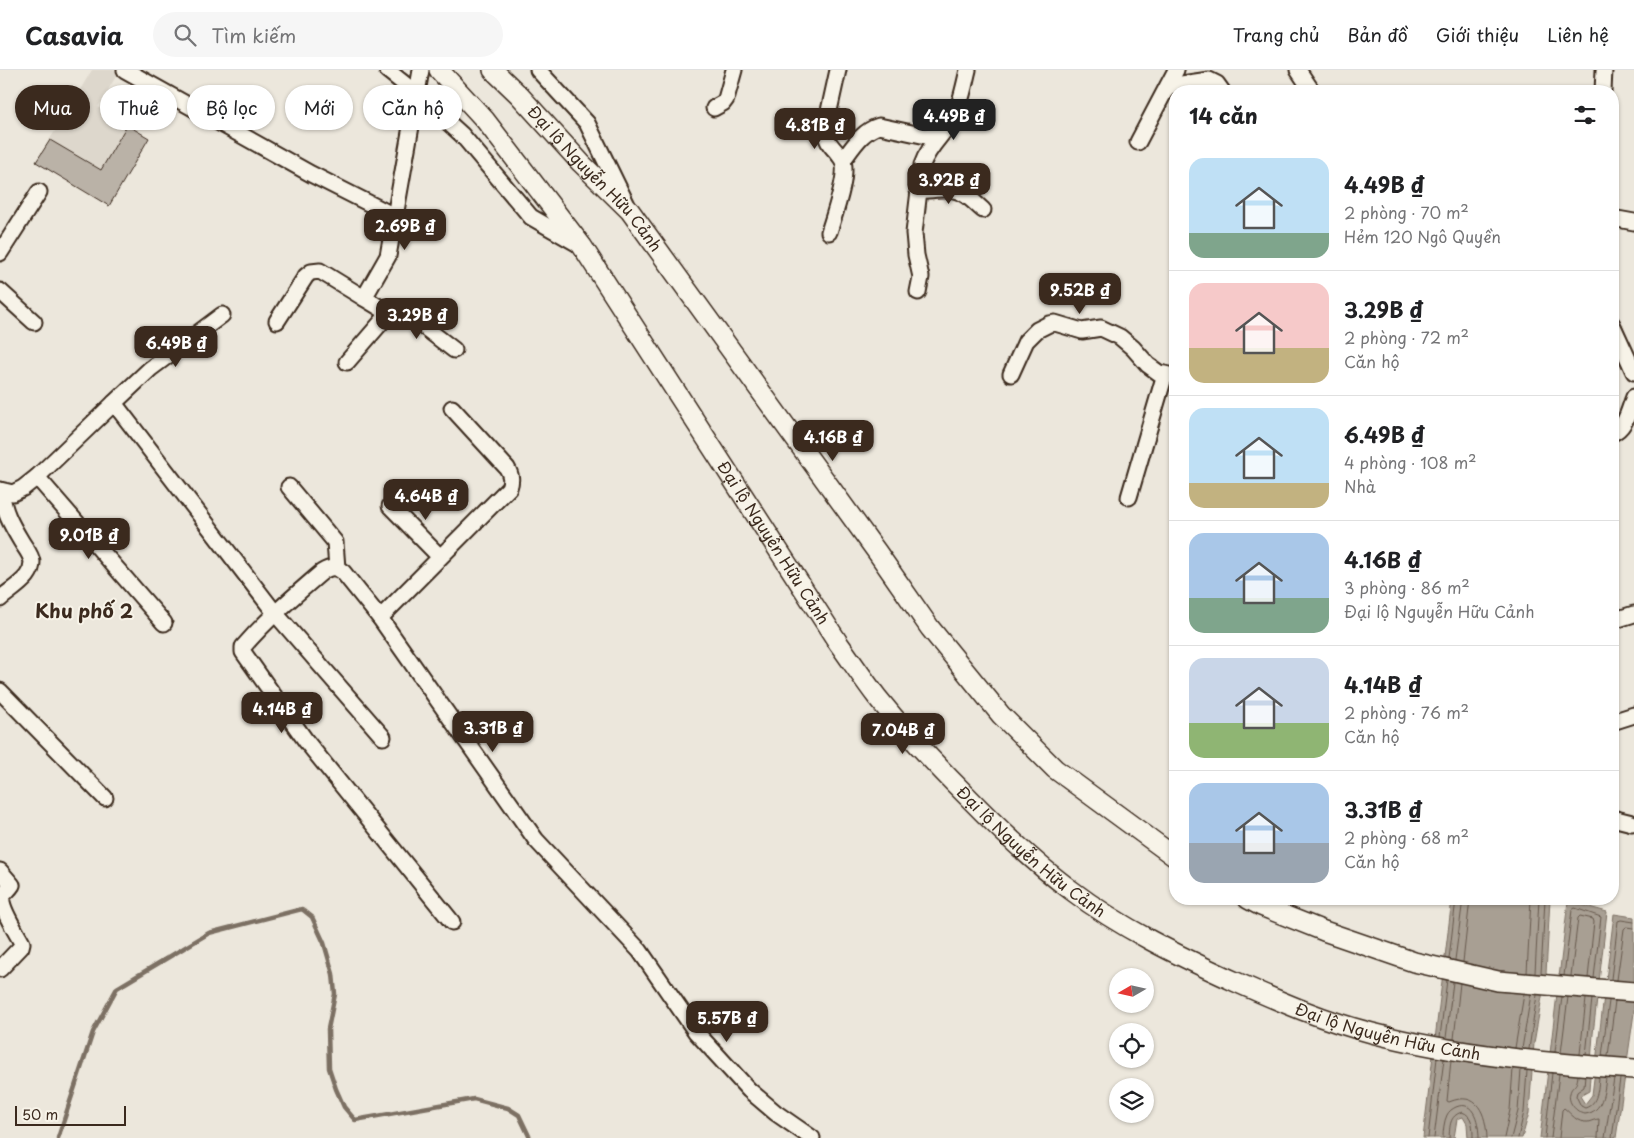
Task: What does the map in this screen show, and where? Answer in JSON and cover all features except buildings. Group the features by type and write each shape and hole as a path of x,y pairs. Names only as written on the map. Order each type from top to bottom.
{"main road":[{"name":"Đại lộ Nguyễn Hữu Cảnh","path":"439,70 485,120 582,246 839,644 877,697 923,752 1028,855 1072,891 1136,932 1210,970 1312,1015 1372,1033 1446,1049 1535,1062 1634,1069"},
{"name":"Đại lộ Nguyễn Hữu Cảnh","path":"493,70 520,94 581,163 630,211 930,628 1001,715 1055,769 1169,853"},
{"path":"1259,905 1324,931 1414,962 1498,981 1634,992"}],"street":[{"path":"125,70 311,174 396,218"},
{"path":"387,70 406,85"},
{"path":"418,85 421,70"},
{"path":"538,70 587,123 630,211"},
{"path":"714,108 726,99 734,70"},
{"path":"829,232 841,192 844,169 843,160 829,146 825,129 838,70"},
{"path":"918,292 921,277 914,233 922,164 924,156 954,117 968,70"},
{"path":"1138,142 1176,70"},
{"path":"1298,70 1308,85"},
{"path":"1603,85 1604,70"},
{"path":"1175,85 1210,80 1218,85"},
{"path":"843,160 865,133 879,126 926,136 942,132"},
{"path":"364,298 388,256 411,130"},
{"path":"457,130 531,217 582,246"},
{"path":"918,191 956,191 964,194 983,210"},
{"path":"0,253 39,192"},
{"path":"1619,219 1634,222"},
{"path":"277,321 306,276 311,272 320,271 384,310 385,318 347,362"},
{"path":"0,291 34,322"},
{"path":"385,314 401,313 410,316 454,350"},
{"path":"0,599 26,578 32,563 6,513 2,502 1,490 13,494 38,477 150,369 222,314"},
{"path":"1012,374 1026,341 1038,330 1055,323 1082,331 1101,328 1120,337 1148,365 1159,372 1169,375"},
{"path":"1619,339 1634,372"},
{"path":"1129,496 1169,378"},
{"path":"1619,428 1625,420 1634,397"},
{"path":"114,403 275,613 384,737"},
{"path":"380,618 509,488 512,482 507,468 452,408"},
{"path":"38,477 164,623"},
{"path":"289,487 335,542 337,568"},
{"path":"390,506 440,557"},
{"path":"452,922 306,741 243,652 243,647 275,613 322,572 330,568 337,568 343,572 380,618 536,840 640,951 696,1032 749,1090 776,1113 812,1138"},
{"path":"1619,619 1634,614"},
{"path":"0,691 105,798"},
{"path":"1619,720 1634,715"},
{"path":"1619,820 1632,823"},
{"path":"0,871 12,885 0,901 1,908 22,943 20,948 0,969"}],"shaded area":[{"path":"92,70 114,70 118,73 111,85 100,85 100,104 98,107 100,108 100,130 136,130 149,138 109,206 36,162 55,130 90,130 90,85 83,85"}],"water":[{"path":"1451,905 1550,905 1546,974 1534,1043 1529,1113 1522,1138 1468,1138 1467,1124 1463,1117 1457,1119 1454,1138 1423,1138"},
{"path":"1568,905 1582,905 1607,912 1593,1034 1589,1091 1580,1096 1585,1104 1592,1095 1614,914 1634,917 1634,1013 1616,1138 1540,1138"}],"waterway":[{"path":"58,1138 93,1032 117,988 209,933 302,909 312,917 324,943 333,974 335,994 328,1029 329,1068 344,1107 355,1120 474,1099 508,1108 519,1115 530,1138"}],"district":[{"name":"Khu phố 2","path":"84,611"}]}
